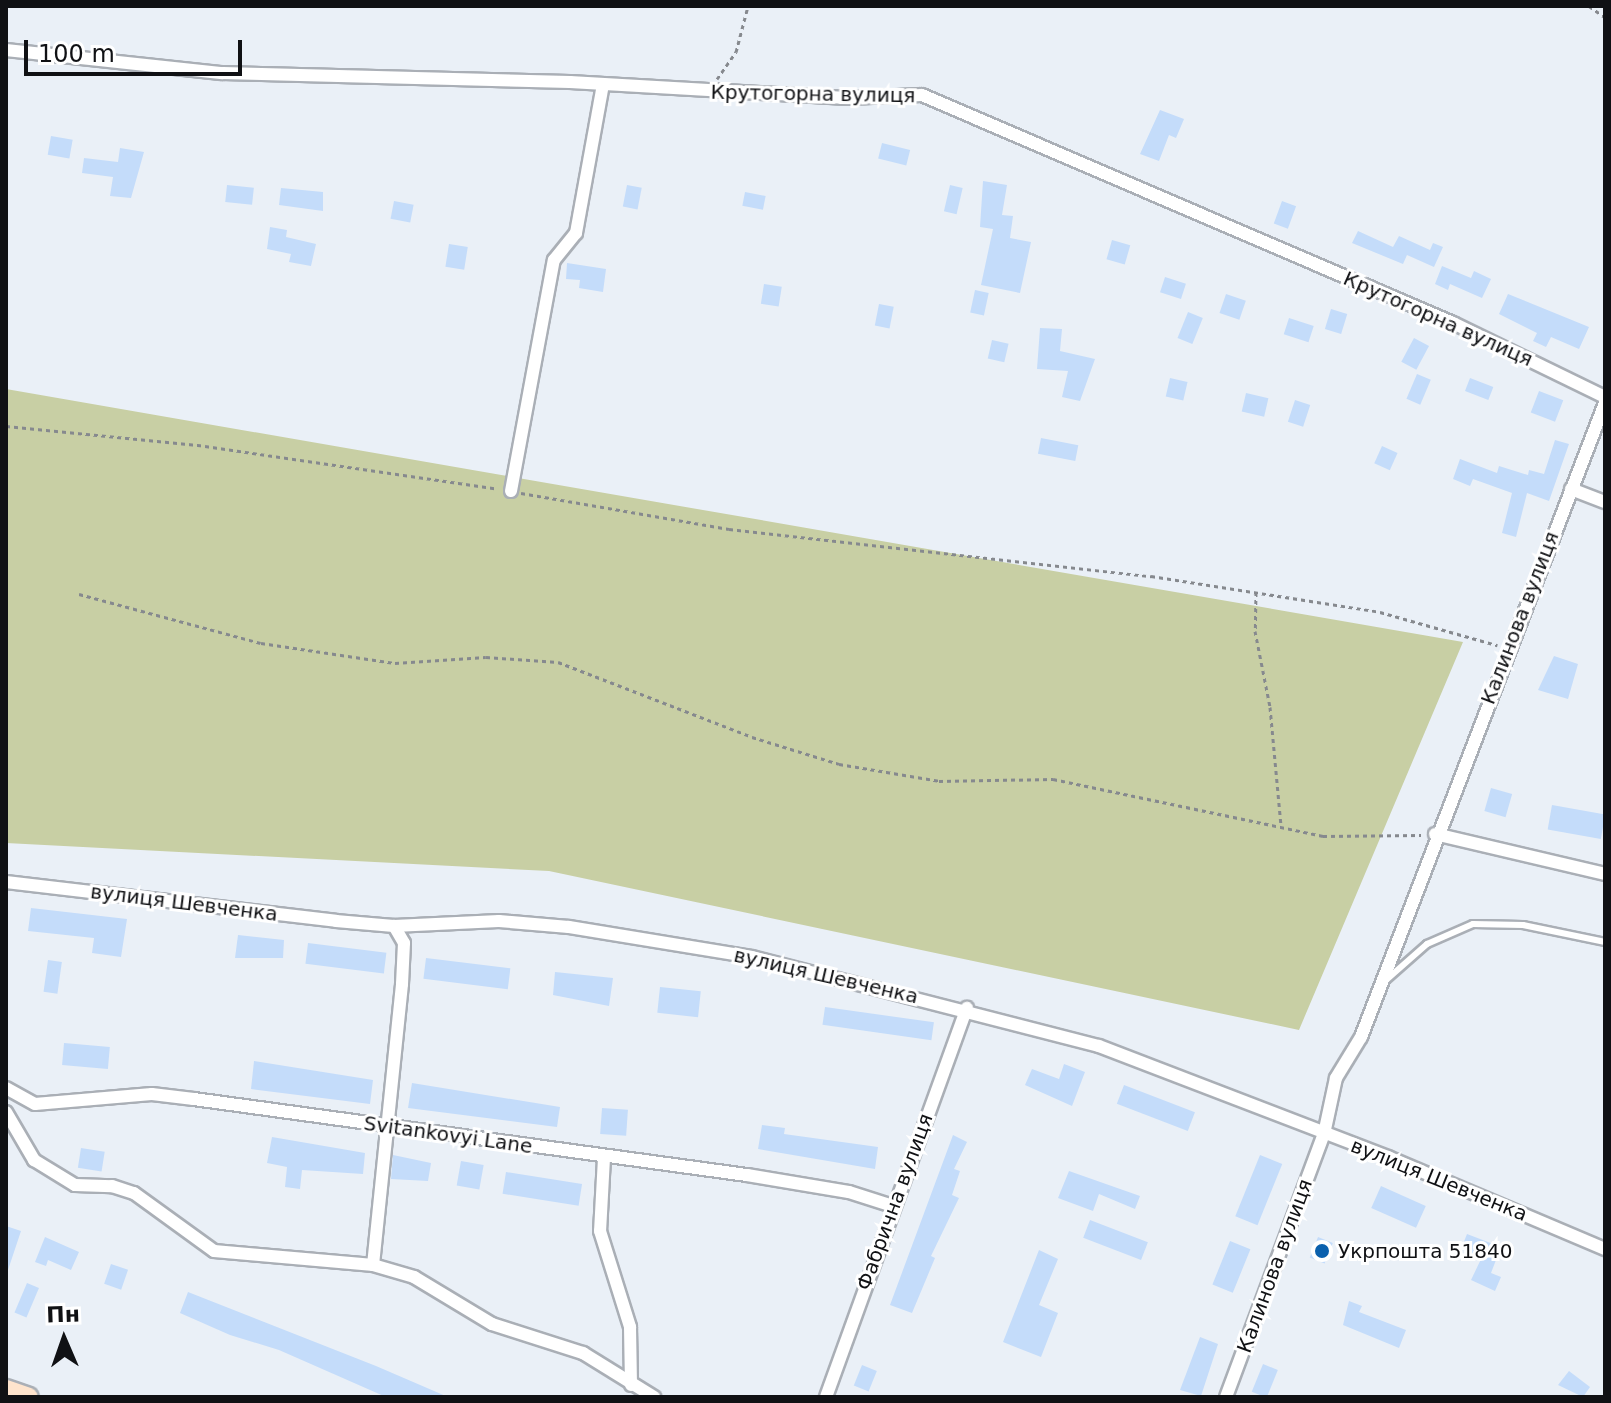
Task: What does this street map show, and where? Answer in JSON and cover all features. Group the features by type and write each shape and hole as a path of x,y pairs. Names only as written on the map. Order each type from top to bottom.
{"street":[{"name":"Крутогорна вулиця","path":"6,50 223,73 603,84 707,92 922,95 963,108 1101,174 1453,323 1605,400"},
{"path":"511,491 554,260 576,233 603,84"},
{"name":"Калинова вулиця","path":"1226,1397 1324,1134 1336,1078 1361,1037 1435,834 1605,400"},
{"path":"1571,489 1605,502"},
{"path":"1435,834 1605,874"},
{"name":"вулиця Шевченка","path":"6,882 394,926 499,921 640,937 967,1008 1099,1046 1605,1249"},
{"path":"373,1265 404,943 394,926"},
{"name":"Фабрична вулиця","path":"826,1397 967,1008"},
{"name":"Svitankovyi Lane","path":"6,1088 35,1104 152,1094 604,1158 747,1175 849,1192 893,1206"},
{"path":"6,1112 34,1160 61,1178 134,1193 214,1251 373,1265 433,1287 492,1324 583,1353 654,1397"},
{"path":"604,1158 600,1231 630,1327 631,1385"},
{"path":"6,1389 29,1397"}],"lane":[{"path":"1377,989 1427,944 1473,924 1523,925 1605,942"}],"path":[{"path":"707,92 736,52 748,6"},
{"path":"1589,6 1605,17"},
{"path":"6,426 205,446 511,491 729,529 1151,576 1380,612 1508,648"},
{"path":"1256,592 1255,631 1270,707 1281,825"},
{"path":"79,594 261,643 395,663 486,657 558,662 752,737 839,764 939,781 1053,779 1323,836 1435,834"}],"green space":[{"path":"6,389 1463,642 1299,1030 549,871 6,843"}],"building":[{"path":"1160,110 1184,119 1176,138 1169,135 1159,161 1140,154"},
{"path":"51,136 73,140 69,159 48,155"},
{"path":"882,143 910,150 906,166 878,159"},
{"path":"120,148 144,152 131,198 110,196 113,177 82,173 84,158 118,162"},
{"path":"983,181 1007,185 1002,215 1013,216 1010,238 1031,242 1020,293 981,285 993,229 980,227"},
{"path":"227,185 254,188 252,205 225,202"},
{"path":"627,185 642,188 638,209 623,207"},
{"path":"950,185 963,188 957,214 944,211"},
{"path":"281,188 323,192 323,211 279,205"},
{"path":"745,192 766,196 763,210 742,206"},
{"path":"394,201 414,205 410,222 391,219"},
{"path":"1282,201 1296,206 1288,229 1274,224"},
{"path":"270,227 287,230 286,237 316,244 311,266 289,262 291,254 267,249"},
{"path":"1358,231 1393,247 1399,236 1430,250 1433,243 1443,247 1434,267 1407,255 1403,264 1352,243"},
{"path":"1112,240 1130,245 1125,264 1106,259"},
{"path":"449,244 468,247 464,270 445,267"},
{"path":"567,263 606,269 603,292 579,288 580,280 566,279"},
{"path":"1442,266 1471,278 1474,271 1491,279 1482,298 1450,284 1448,290 1435,284"},
{"path":"1165,277 1186,284 1181,299 1160,292"},
{"path":"764,284 782,287 779,307 761,304"},
{"path":"975,290 989,293 984,315 970,312"},
{"path":"1226,294 1246,301 1239,320 1219,313"},
{"path":"1508,294 1589,327 1579,349 1551,337 1546,347 1533,341 1537,333 1499,314"},
{"path":"879,304 894,307 890,328 875,326"},
{"path":"1331,309 1347,314 1341,334 1325,329"},
{"path":"1188,312 1203,318 1192,344 1178,338"},
{"path":"1289,318 1314,326 1308,342 1284,334"},
{"path":"1040,328 1062,329 1060,351 1095,359 1080,401 1062,397 1068,371 1037,369"},
{"path":"1414,338 1429,346 1416,370 1401,362"},
{"path":"992,340 1009,344 1004,362 988,359"},
{"path":"1417,374 1431,380 1420,405 1406,399"},
{"path":"1170,378 1188,382 1183,401 1166,397"},
{"path":"1470,378 1493,387 1488,400 1465,391"},
{"path":"1539,391 1563,400 1555,422 1531,412"},
{"path":"1246,393 1268,398 1264,417 1242,412"},
{"path":"1295,400 1310,405 1303,427 1288,422"},
{"path":"1041,438 1078,445 1075,461 1038,454"},
{"path":"1555,440 1569,444 1549,501 1527,493 1516,537 1502,533 1512,493 1473,479 1470,486 1453,479 1460,459 1497,473 1499,466 1528,475 1529,470 1544,474"},
{"path":"1382,446 1398,453 1390,470 1374,463"},
{"path":"1554,656 1578,664 1568,699 1538,690"},
{"path":"1491,788 1512,794 1506,817 1484,811"},
{"path":"1552,805 1605,814 1601,839 1548,830"},
{"path":"31,908 127,919 121,957 92,953 94,938 28,931"},
{"path":"238,935 284,940 283,958 235,958"},
{"path":"308,943 386,953 384,973 305,964"},
{"path":"426,958 510,968 508,989 423,979"},
{"path":"48,960 62,962 57,994 44,992"},
{"path":"555,972 613,978 609,1006 553,995"},
{"path":"660,987 701,991 698,1017 657,1013"},
{"path":"825,1007 934,1022 931,1040 822,1025"},
{"path":"64,1043 110,1047 108,1069 62,1065"},
{"path":"254,1061 373,1080 370,1104 251,1089"},
{"path":"1064,1064 1085,1072 1072,1106 1025,1085 1032,1069 1059,1079"},
{"path":"412,1083 560,1107 557,1127 408,1108"},
{"path":"1124,1085 1195,1112 1188,1131 1117,1104"},
{"path":"602,1108 628,1110 626,1136 600,1134"},
{"path":"762,1125 785,1128 784,1134 878,1147 875,1169 758,1149"},
{"path":"953,1135 967,1142 954,1169 960,1171 952,1195 959,1198 931,1256 935,1258 912,1313 890,1305"},
{"path":"272,1137 365,1153 363,1174 302,1170 300,1189 285,1187 287,1167 267,1163"},
{"path":"81,1148 105,1152 102,1172 78,1168"},
{"path":"393,1155 431,1163 428,1181 391,1179"},
{"path":"1260,1155 1282,1164 1258,1225 1235,1216"},
{"path":"461,1161 484,1165 479,1190 457,1186"},
{"path":"1069,1171 1140,1196 1135,1209 1099,1194 1093,1211 1058,1198"},
{"path":"506,1172 582,1184 579,1206 503,1194"},
{"path":"1381,1186 1426,1206 1416,1228 1371,1208"},
{"path":"1090,1220 1148,1242 1141,1260 1083,1238"},
{"path":"6,1226 21,1231 8,1270 6,1270"},
{"path":"1467,1234 1501,1247 1491,1273 1501,1277 1495,1291 1471,1280 1482,1257 1461,1249"},
{"path":"45,1237 79,1252 71,1270 48,1260 46,1266 35,1262"},
{"path":"1318,1237 1333,1243 1325,1263 1310,1257"},
{"path":"1230,1241 1250,1249 1233,1293 1212,1285"},
{"path":"1039,1250 1058,1259 1039,1305 1058,1313 1041,1357 1003,1342"},
{"path":"111,1264 128,1270 121,1290 104,1284"},
{"path":"27,1283 39,1288 26,1318 14,1312"},
{"path":"188,1292 448,1397 386,1397 279,1350 230,1335 180,1313"},
{"path":"1349,1301 1362,1306 1359,1312 1406,1330 1399,1348 1343,1325"},
{"path":"1200,1337 1218,1344 1201,1396 1180,1390"},
{"path":"1263,1364 1278,1370 1267,1397 1252,1392"},
{"path":"862,1365 877,1371 869,1391 854,1385"},
{"path":"1569,1371 1590,1387 1583,1397 1558,1385"}],"place":[{"name":"Укрпошта 51840","path":"1322,1251"}]}
